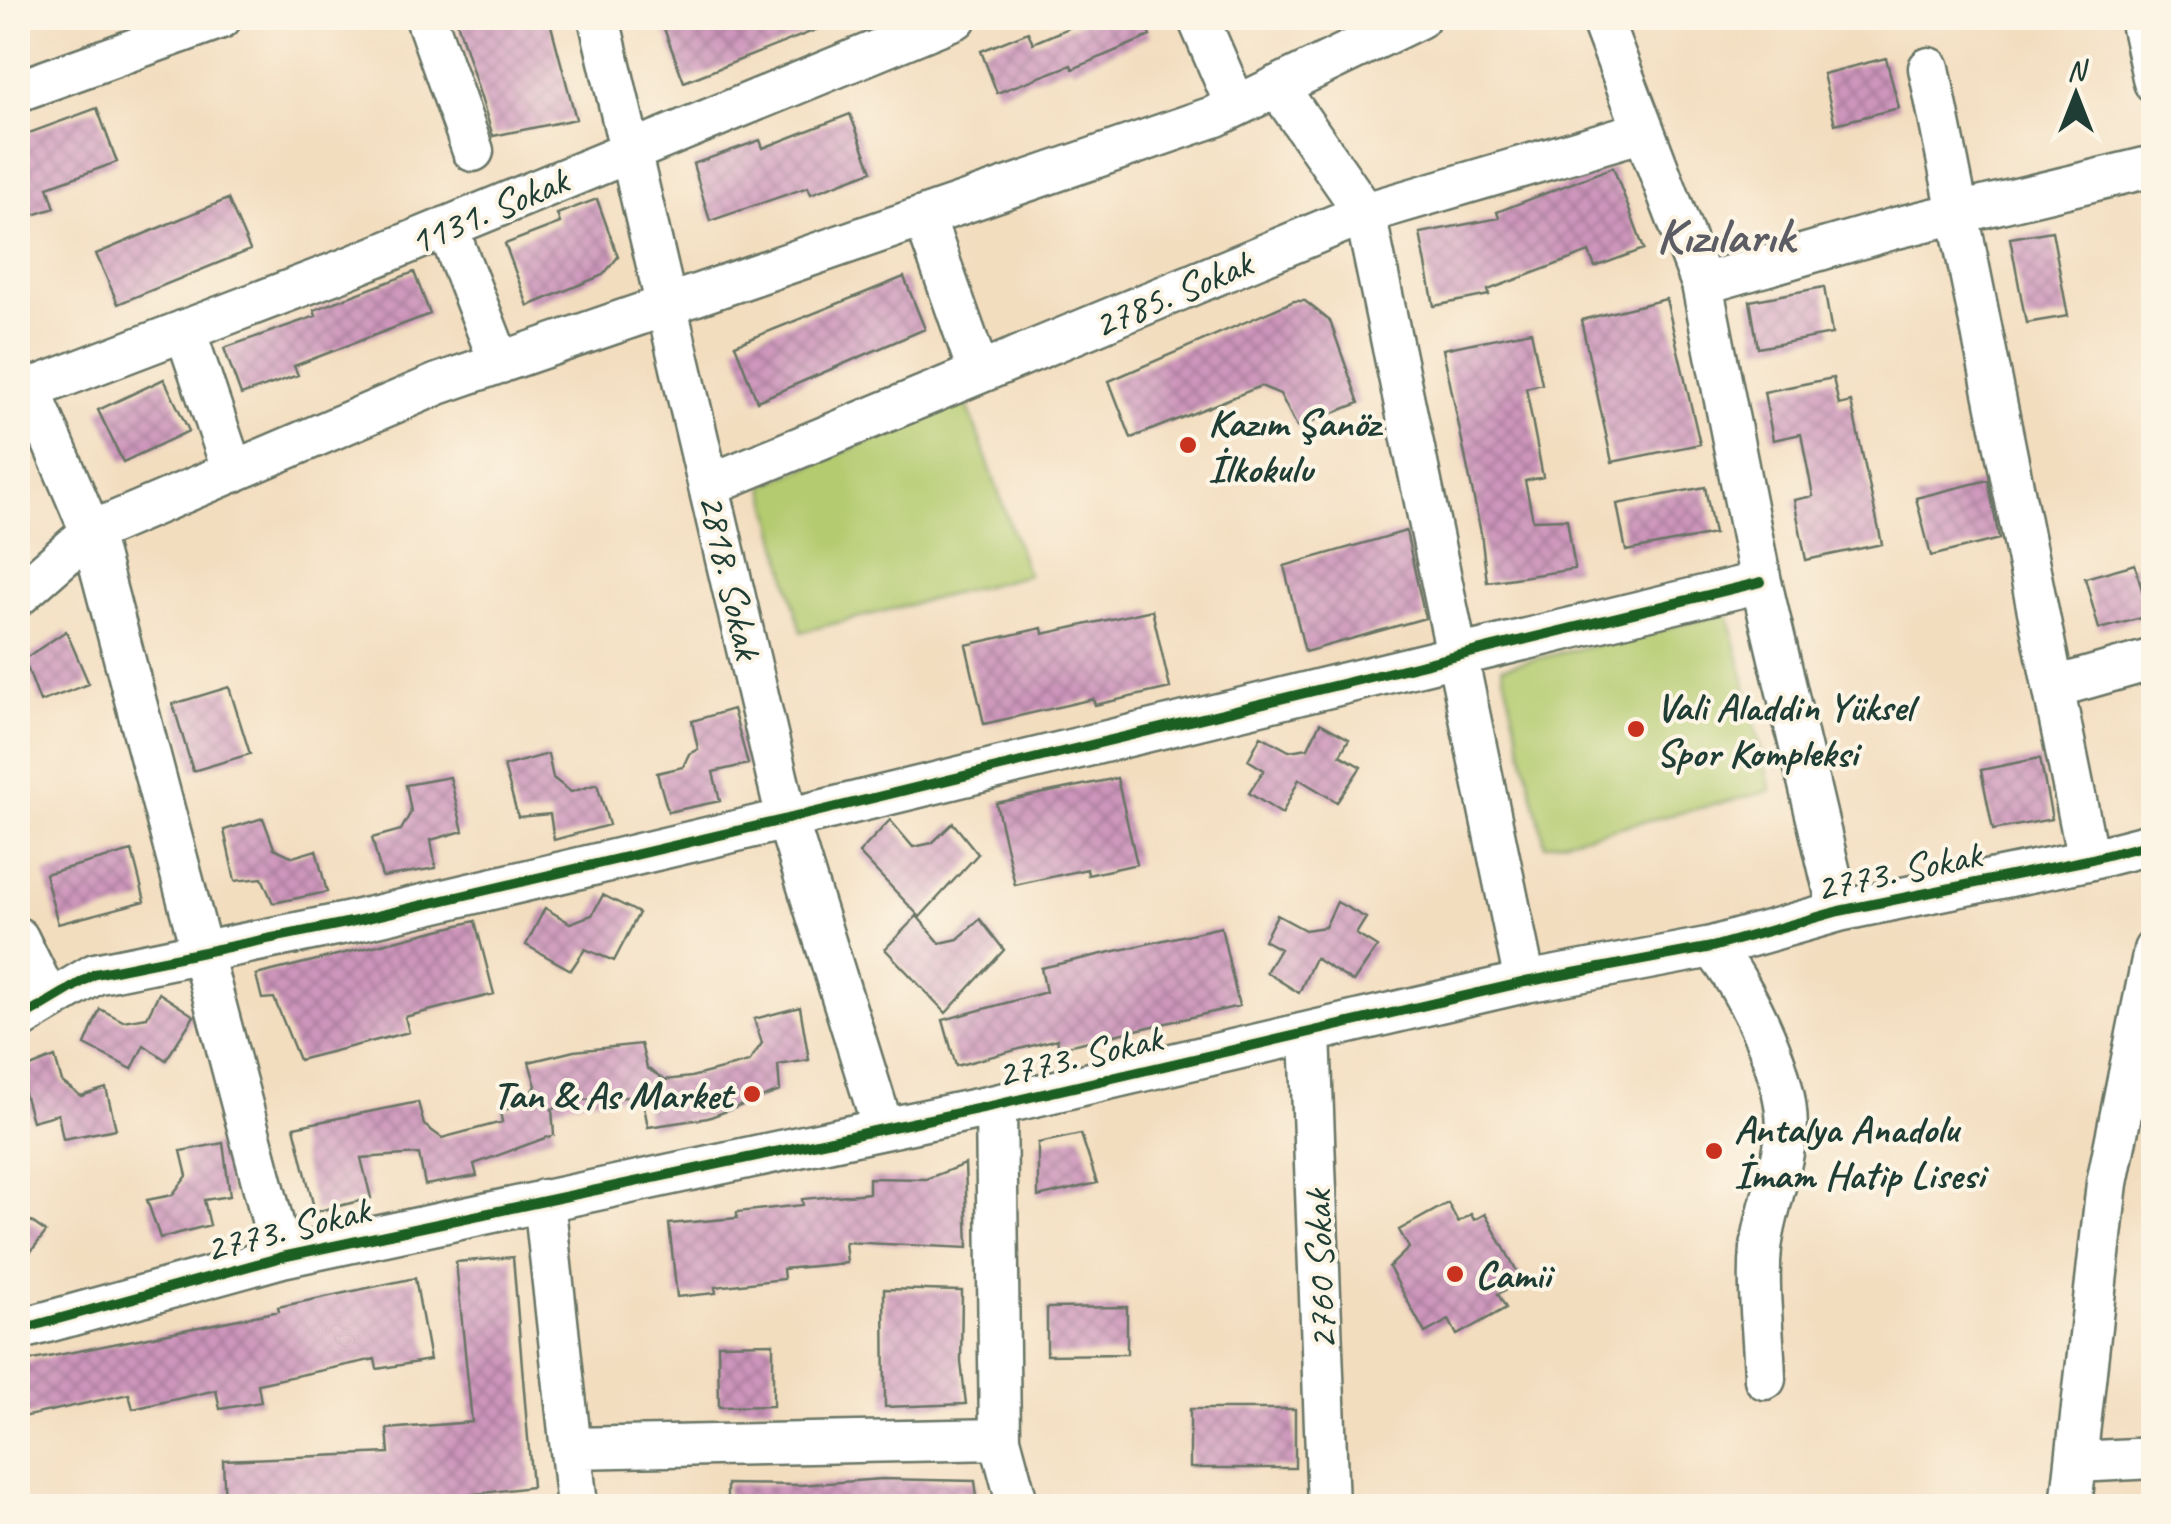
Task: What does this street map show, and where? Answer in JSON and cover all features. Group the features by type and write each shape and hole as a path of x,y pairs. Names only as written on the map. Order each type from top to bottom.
{"street":[{"path":"18,91 221,18"},
{"path":"426,18 473,151"},
{"name":"2818. Sokak","path":"598,18 787,820 883,1128"},
{"name":"1131. Sokak","path":"24,391 447,227 956,18"},
{"path":"1198,18 1236,106"},
{"path":"18,596 91,532 438,384 1236,106 1419,18"},
{"path":"1601,18 1702,284 1762,582 1839,910"},
{"path":"2140,18 2154,82"},
{"path":"1929,68 2088,860"},
{"path":"1278,86 1365,213 1525,982"},
{"name":"2785. Sokak","path":"710,484 1365,213 1644,131"},
{"path":"1702,284 2154,166"},
{"path":"924,217 979,373"},
{"path":"447,227 500,363"},
{"path":"185,330 234,472"},
{"path":"24,391 91,532 282,1257"},
{"path":"18,938 33,1011 94,974 203,954 787,820 1762,582"},
{"path":"2055,687 2154,659"},
{"name":"2773. Sokak","path":"18,1330 282,1257 996,1106 1525,982 1712,947 1839,910 2154,843"},
{"path":"1712,947 1729,967 1760,1027 1781,1092 1787,1133 1761,1250 1765,1379"},
{"path":"2071,1506 2108,1183 2152,971"},
{"name":"2760 Sokak","path":"1310,1033 1327,1506"},
{"path":"996,1106 1000,1439 1018,1506"},
{"path":"544,1200 577,1506"},
{"path":"571,1448 1000,1439"},
{"path":"2078,1462 2154,1458"}],"green space":[{"path":"966,401 1028,575 801,632 764,485"},
{"name":"Vali Aladdin Yüksel Spor Kompleksi","path":"1728,613 1771,791 1545,845 1502,667"}],"building":[{"path":"456,18 549,18 576,119 493,136"},
{"path":"660,18 846,18 684,82"},
{"path":"1092,18 1142,18 1150,36 1073,69 1071,65 997,93 981,51 1028,32 1033,43"},
{"path":"1886,58 1899,108 1835,124 1823,74"},
{"path":"97,108 117,162 48,187 55,208 18,220 18,137"},
{"path":"850,114 872,171 811,194 808,187 710,221 693,164 760,140 763,148"},
{"path":"1613,167 1644,249 1595,267 1589,252 1488,290 1489,295 1434,306 1420,233 1499,218 1497,212"},
{"path":"228,199 250,250 118,304 96,254"},
{"path":"597,199 618,257 603,275 528,306 505,244 560,223 557,214"},
{"path":"2052,231 2068,316 2026,323 2010,238"},
{"path":"414,272 430,314 294,366 298,375 241,395 224,348 316,316 314,310"},
{"path":"904,277 925,329 757,401 735,345"},
{"path":"1824,287 1832,334 1758,348 1750,301"},
{"path":"1666,299 1700,444 1612,462 1581,320"},
{"path":"1294,301 1305,301 1330,321 1359,403 1297,427 1280,394 1261,386 1131,438 1109,381"},
{"path":"1531,331 1542,384 1526,388 1543,477 1525,481 1533,520 1567,519 1575,569 1487,582 1481,533 1443,349"},
{"path":"1833,378 1839,405 1851,402 1882,544 1806,560 1794,500 1813,496 1801,434 1773,440 1764,392"},
{"path":"164,379 189,431 123,462 98,410"},
{"path":"1988,480 1999,539 1931,556 1916,498"},
{"path":"1705,487 1714,534 1626,551 1617,504"},
{"path":"1406,531 1425,618 1305,652 1284,566"},
{"path":"2135,564 2149,616 2099,629 2085,578"},
{"path":"1152,610 1170,688 1095,705 1093,699 984,724 966,645 1042,628 1043,634"},
{"path":"66,631 89,684 40,702 24,659"},
{"path":"229,687 250,754 193,771 173,704"},
{"path":"733,709 748,764 713,772 720,801 668,812 657,773 683,767 689,754 698,749 692,721"},
{"path":"1320,723 1349,739 1340,755 1361,767 1337,802 1299,779 1282,814 1249,793 1264,770 1248,760 1261,736 1289,751 1308,748"},
{"path":"548,754 553,778 571,792 597,784 609,825 554,840 550,814 518,817 504,766"},
{"path":"2040,758 2052,819 1993,830 1981,770"},
{"path":"450,777 463,831 431,840 436,868 382,877 372,838 401,830 411,812 406,785"},
{"path":"1117,778 1137,864 1088,875 1087,869 1015,885 996,803"},
{"path":"263,818 274,848 293,857 316,850 327,892 273,903 262,878 235,881 224,830"},
{"path":"890,820 913,847 932,843 953,823 978,854 920,917 859,853"},
{"path":"132,851 145,901 58,924 45,874"},
{"path":"603,895 639,913 614,961 585,949 571,970 526,945 545,908 570,923 592,915"},
{"path":"1337,902 1366,918 1356,934 1377,947 1353,982 1315,958 1299,993 1266,972 1280,949 1264,940 1277,915 1305,930 1325,927"},
{"path":"917,916 940,943 958,939 980,919 1004,950 946,1013 885,949"},
{"path":"475,921 494,994 405,1017 409,1032 299,1060 274,998 262,999 256,975"},
{"path":"1221,927 1239,1006 1059,1048 1057,1039 956,1066 943,1020 1046,992 1041,968"},
{"path":"159,993 194,1016 166,1060 144,1045 132,1069 85,1045 100,1009 123,1021 147,1017"},
{"path":"800,1007 809,1060 778,1065 780,1091 708,1118 648,1127 642,1096 583,1100 552,1109 554,1135 474,1164 477,1176 425,1185 419,1154 361,1158 371,1198 315,1212 294,1127 418,1102 424,1125 442,1138 502,1122 500,1111 523,1105 536,1086 529,1062 574,1051 641,1044 647,1068 665,1080 691,1077 749,1062 762,1043 754,1019"},
{"path":"55,1057 62,1082 81,1096 106,1088 116,1129 63,1139 58,1114 32,1121 18,1072"},
{"path":"1081,1134 1097,1183 1038,1197 1038,1143"},
{"path":"223,1143 230,1196 204,1200 210,1225 160,1238 147,1200 172,1195 187,1176 181,1151"},
{"path":"965,1164 968,1248 845,1242 847,1263 783,1269 784,1279 715,1287 716,1293 677,1297 669,1224 737,1218 737,1212 803,1205 802,1199 869,1193 869,1178 926,1179"},
{"name":"Camii","path":"1448,1203 1458,1222 1471,1214 1474,1220 1485,1214 1522,1280 1498,1294 1506,1308 1457,1335 1449,1320 1425,1333 1389,1267 1409,1248 1399,1230"},
{"path":"18,1212 46,1232 18,1268"},
{"path":"513,1257 532,1487 443,1498 444,1506 225,1506 223,1460 389,1453 387,1429 472,1422 456,1262"},
{"path":"415,1278 430,1360 377,1369 375,1359 258,1384 261,1402 220,1409 216,1390 133,1409 129,1394 18,1418 18,1363 279,1311 278,1307"},
{"path":"884,1289 962,1291 961,1362 966,1404 885,1407"},
{"path":"1127,1307 1127,1354 1047,1355 1047,1308"},
{"path":"773,1343 773,1406 719,1407 718,1344"},
{"path":"1190,1409 1295,1409 1295,1468 1190,1468"},
{"path":"882,1479 975,1481 978,1506 727,1506 727,1484 800,1485"}],"cycle path":[{"path":"18,1020 95,974 351,922 1761,582"},
{"path":"18,1330 282,1257 996,1105 1525,982 1712,947 1839,911 2154,843"}],"place":[{"name":"Kazım Şanöz İlkokulu","path":"1188,445"},
{"name":"Vali Aladdin Yüksel Spor Kompleksi","path":"1636,729"},
{"name":"Tan & As Market","path":"752,1094"},
{"name":"Antalya Anadolu İmam Hatip Lisesi","path":"1714,1151"},
{"name":"Camii","path":"1455,1274"}],"district":[{"name":"Kızılarık","path":"1725,234"}]}
